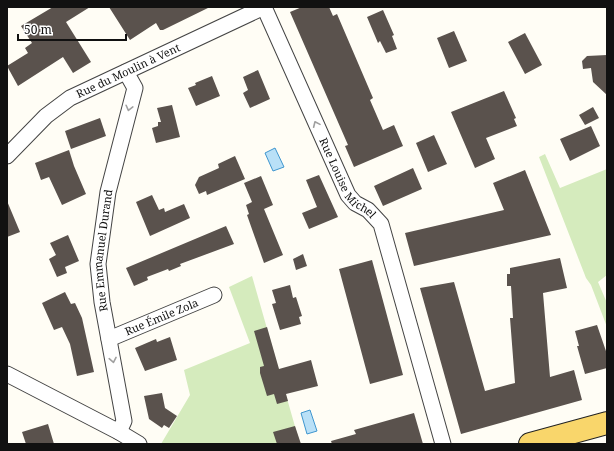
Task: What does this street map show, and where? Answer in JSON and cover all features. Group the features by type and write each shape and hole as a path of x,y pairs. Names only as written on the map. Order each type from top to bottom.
{"main road":[{"path":"530,444 607,423"}],"street":[{"name":"Rue du Moulin à Vent","path":"7,156 46,116 70,98 259,8"},
{"name":"Rue Louise Michel","path":"259,8 348,195 355,203 368,210 381,224 443,444"},
{"name":"Rue Emmanuel Durand","path":"119,432 124,421 102,302 98,264 108,192 135,88 126,72"},
{"name":"Rue Émile Zola","path":"109,339 214,295"},
{"path":"7,374 119,432 139,444"}],"green space":[{"path":"545,154 560,188 607,169 607,275 598,282 607,303 607,327 591,285 586,278 539,157"},
{"path":"252,276 300,444 161,444 190,395 184,370 250,343 229,287"}],"water":[{"path":"275,148 284,167 273,171 265,153"},
{"path":"310,410 317,431 307,434 301,413"}],"building":[{"path":"53,7 90,7 66,22 91,62 73,73 63,57 18,86 7,66 28,53 25,48 32,43 21,26"},
{"path":"109,7 210,7 163,30 160,30 156,23 130,40"},
{"path":"302,7 329,7 333,16 337,14 373,98 370,100 383,130 394,125 403,146 354,167 345,146 348,145 290,12"},
{"path":"383,10 394,35 392,36 397,49 386,53 380,41 378,43 367,17"},
{"path":"454,31 467,61 449,68 437,38"},
{"path":"525,33 542,65 525,74 508,42"},
{"path":"607,55 607,95 593,82 591,68 583,69 582,61 587,56"},
{"path":"258,70 270,99 250,108 243,93 248,90 243,77"},
{"path":"212,76 220,96 196,106 188,88 196,85 195,83"},
{"path":"504,91 516,118 514,119 517,126 486,138 495,159 475,168 451,112"},
{"path":"172,105 180,137 156,143 152,128 158,126 158,122 161,122 157,108"},
{"path":"593,107 599,118 585,125 579,115"},
{"path":"100,118 106,136 71,149 65,131"},
{"path":"591,126 600,146 570,161 560,139"},
{"path":"434,135 447,164 428,172 416,143"},
{"path":"69,150 86,194 62,205 49,177 41,180 35,163"},
{"path":"235,156 245,179 207,195 206,191 199,194 195,185 199,177 219,168 218,164"},
{"path":"413,168 422,189 383,206 374,186"},
{"path":"525,170 551,235 414,266 405,233 504,210 493,183"},
{"path":"319,175 338,217 309,229 302,213 317,207 306,180"},
{"path":"261,176 273,205 264,209 283,255 264,263 247,215 249,214 246,205 252,202 244,183"},
{"path":"152,195 159,210 164,208 165,212 184,204 190,218 150,236 136,202"},
{"path":"7,201 20,232 7,237"},
{"path":"226,226 234,244 180,264 181,266 169,271 168,269 147,277 148,280 134,286 126,268"},
{"path":"68,235 79,261 65,267 67,273 57,277 49,259 56,255 50,243"},
{"path":"303,254 307,266 296,270 293,259"},
{"path":"560,258 567,288 543,293 550,377 574,370 582,400 461,434 420,288 454,282 485,391 515,383 510,318 513,318 511,286 507,286 507,274 510,274 510,268"},
{"path":"372,260 403,375 370,384 339,269"},
{"path":"290,285 293,298 296,297 302,316 299,317 301,324 280,330 272,304 276,303 272,290"},
{"path":"65,292 71,304 75,303 82,318 94,372 77,376 70,344 62,327 54,330 42,303"},
{"path":"597,325 607,354 607,368 585,374 577,346 579,346 575,331"},
{"path":"267,327 279,369 311,360 318,386 286,394 288,401 277,404 274,394 267,396 260,373 260,367 264,366 254,331"},
{"path":"170,337 177,360 145,371 135,348 156,339 157,342"},
{"path":"162,393 165,408 177,416 169,428 164,425 162,428 149,419 144,396"},
{"path":"414,413 423,444 332,444 331,441 356,434 354,430"},
{"path":"48,424 54,444 26,444 22,432"},
{"path":"295,426 301,444 277,444 273,432"}]}
